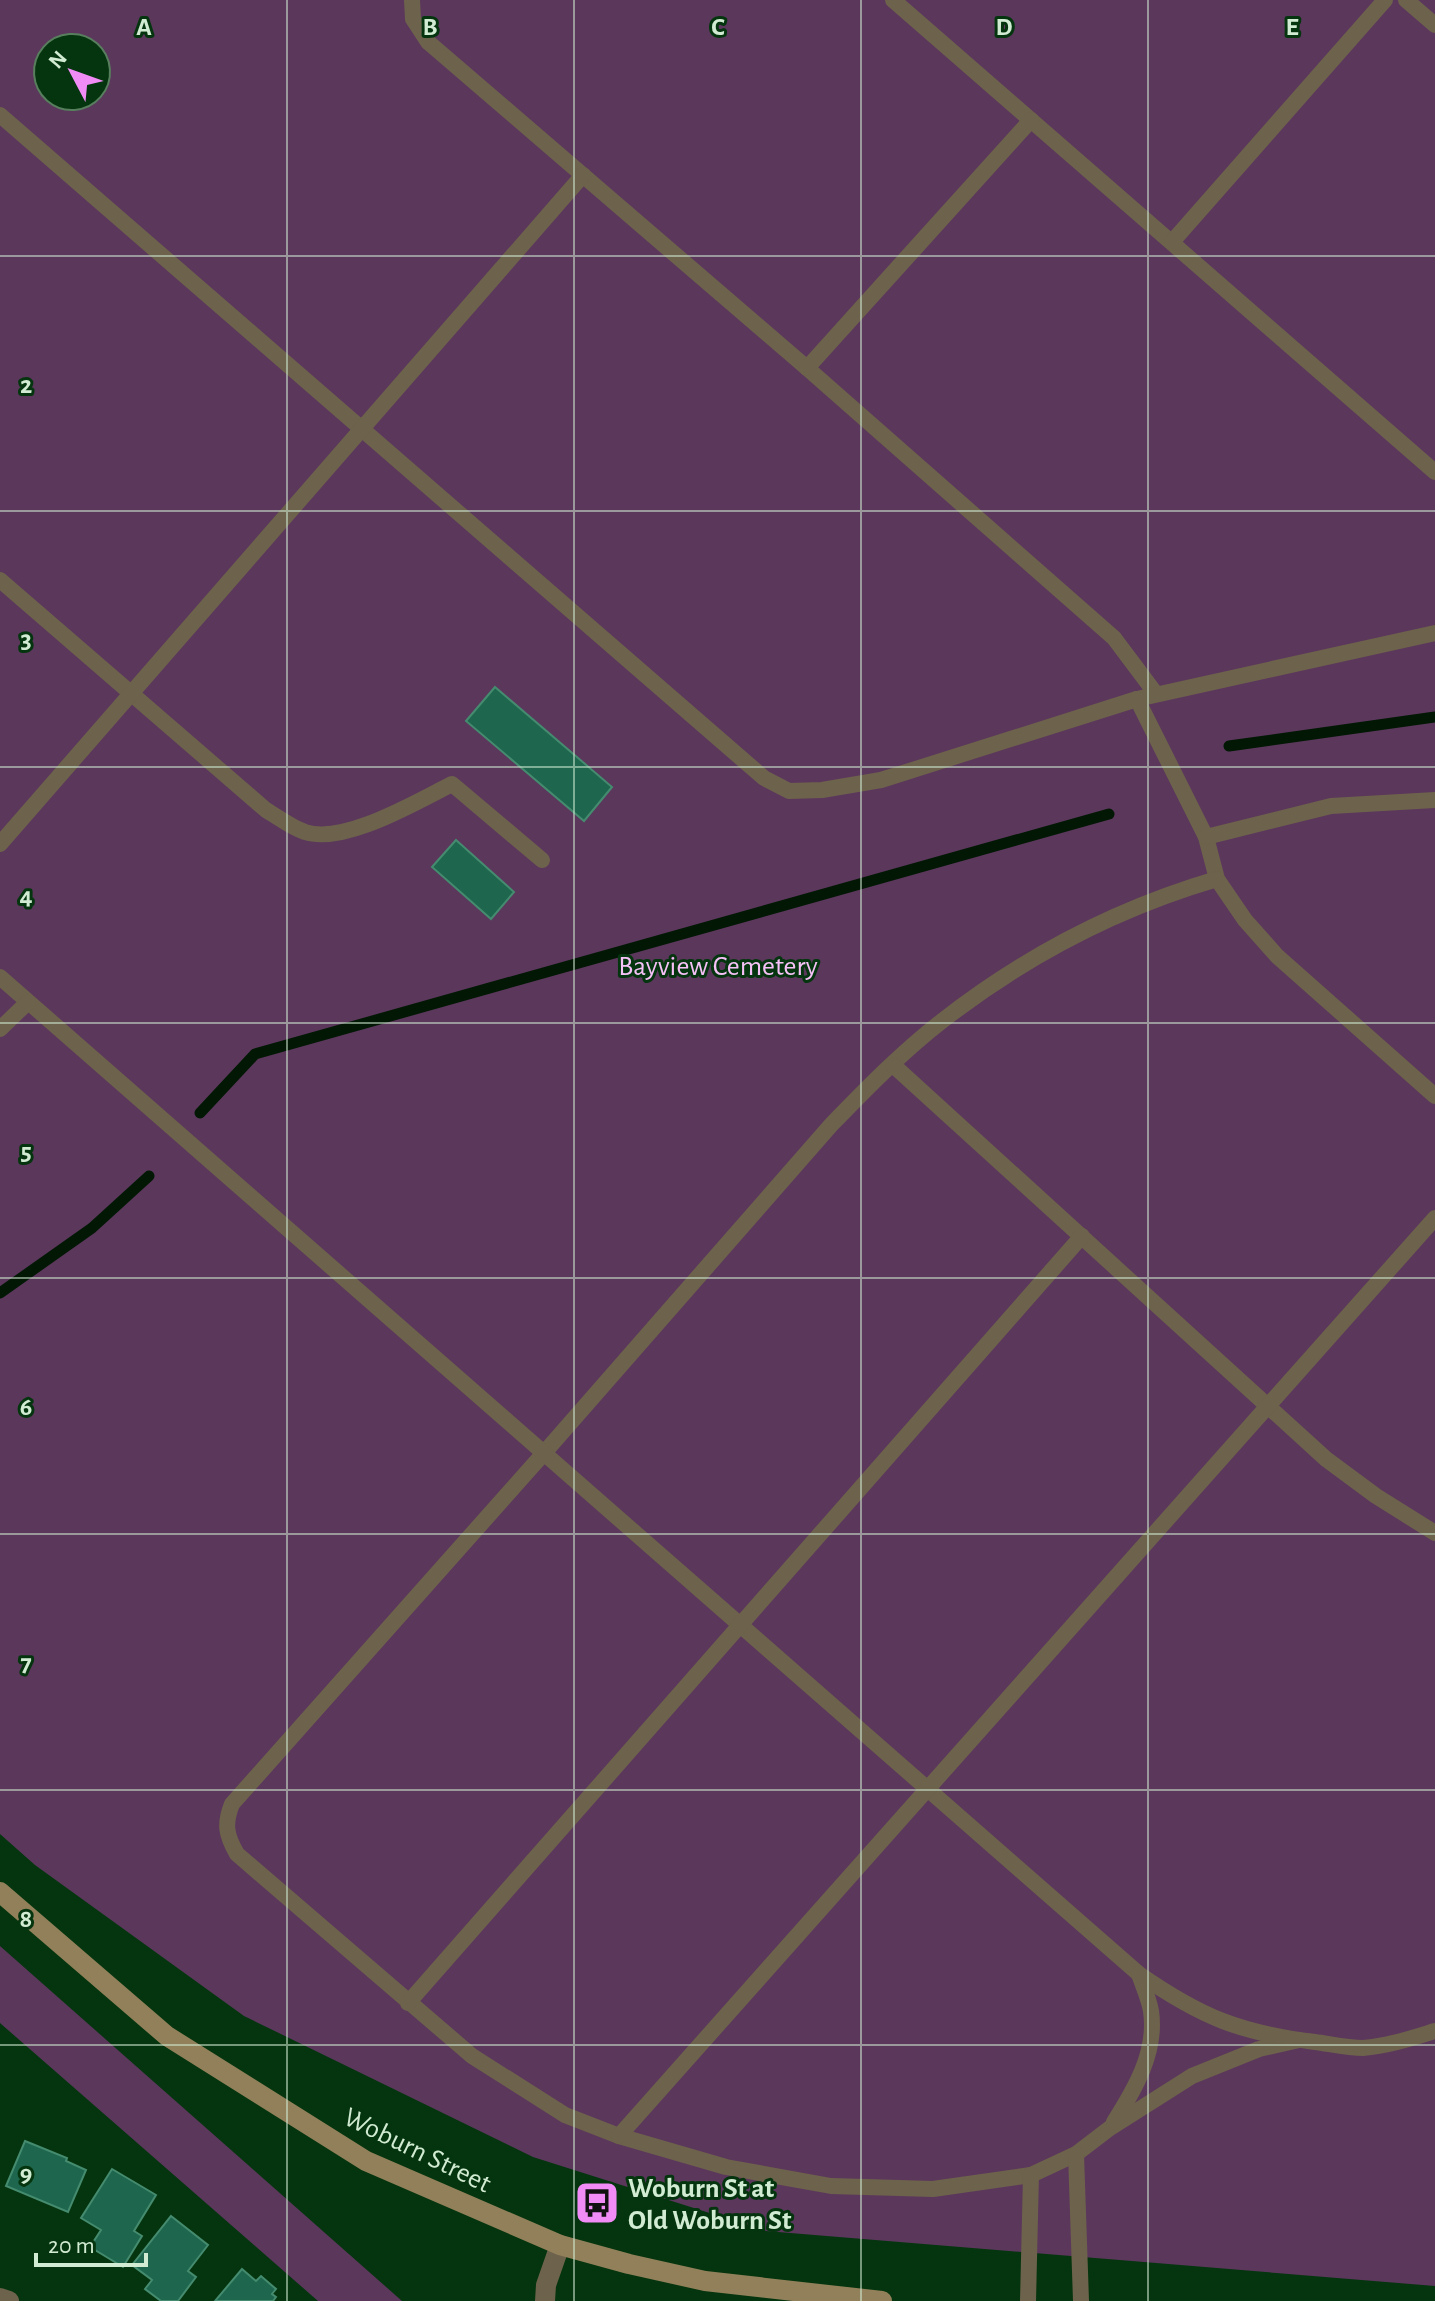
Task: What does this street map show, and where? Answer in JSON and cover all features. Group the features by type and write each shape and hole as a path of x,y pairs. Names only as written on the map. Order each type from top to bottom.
{"street":[{"name":"Woburn Street","path":"0,1892 167,2036 366,2161 560,2245 629,2264 705,2281 882,2301"},
{"path":"545,2301 546,2285 560,2245"},
{"path":"0,2298 9,2301"}],"lane":[{"path":"412,0 413,19 428,42 807,368 1114,638 1156,694"},
{"path":"893,0 1435,472"},
{"path":"1172,242 1385,0"},
{"path":"1406,0 1435,25"},
{"path":"0,115 764,778 789,791 822,790 881,780 1137,699 1435,633"},
{"path":"807,368 1031,120"},
{"path":"0,844 583,175"},
{"path":"0,580 266,810 304,832 331,836 395,813 452,784 542,860"},
{"path":"1137,699 1206,837 1217,879 1245,920 1277,956 1435,1096"},
{"path":"1206,837 1331,806 1435,800"},
{"path":"1217,879 1165,894 1110,917 1059,945 942,1021 893,1065 831,1125 232,1804 226,1820 228,1838 237,1854 472,2056 565,2115 619,2136 726,2167 831,2186 933,2189 1031,2175 1076,2154 1110,2128 1192,2076 1259,2049 1299,2040"},
{"path":"0,977 1139,1974 1182,2004 1235,2028 1361,2048 1435,2031"},
{"path":"0,1029 28,1002"},
{"path":"893,1065 1326,1459 1376,1496 1435,1533"},
{"path":"619,2136 1435,1218"},
{"path":"408,2003 1082,1236"},
{"path":"1110,2128 1137,2085 1151,2042 1151,2010 1139,1974"},
{"path":"1076,2154 1081,2301"},
{"path":"1028,2301 1031,2175"}],"green space":[{"name":"Bayview Cemetery","path":"0,0 1435,0 1435,2286 766,2231 533,2157 244,2016 35,1865 0,1834"},
{"path":"0,1946 402,2301 318,2301 0,2023"}],"building":[{"path":"495,687 612,787 584,821 466,721"},
{"path":"456,840 514,892 491,919 432,867"},
{"path":"25,2141 67,2158 66,2161 86,2170 68,2212 6,2186"},
{"path":"112,2169 156,2195 134,2231 142,2236 123,2267 90,2247 101,2230 81,2218"},
{"path":"171,2216 208,2245 188,2271 196,2277 178,2301 161,2301 145,2289 152,2280 132,2265"},
{"path":"242,2269 256,2281 261,2276 276,2289 272,2294 276,2297 273,2301 215,2301"}],"waterway":[{"path":"1229,746 1435,717"},
{"path":"200,1113 255,1054 1109,814"},
{"path":"0,1293 92,1228 149,1176"}],"place":[{"name":"Woburn St at Old Woburn St","path":"597,2203"}]}
